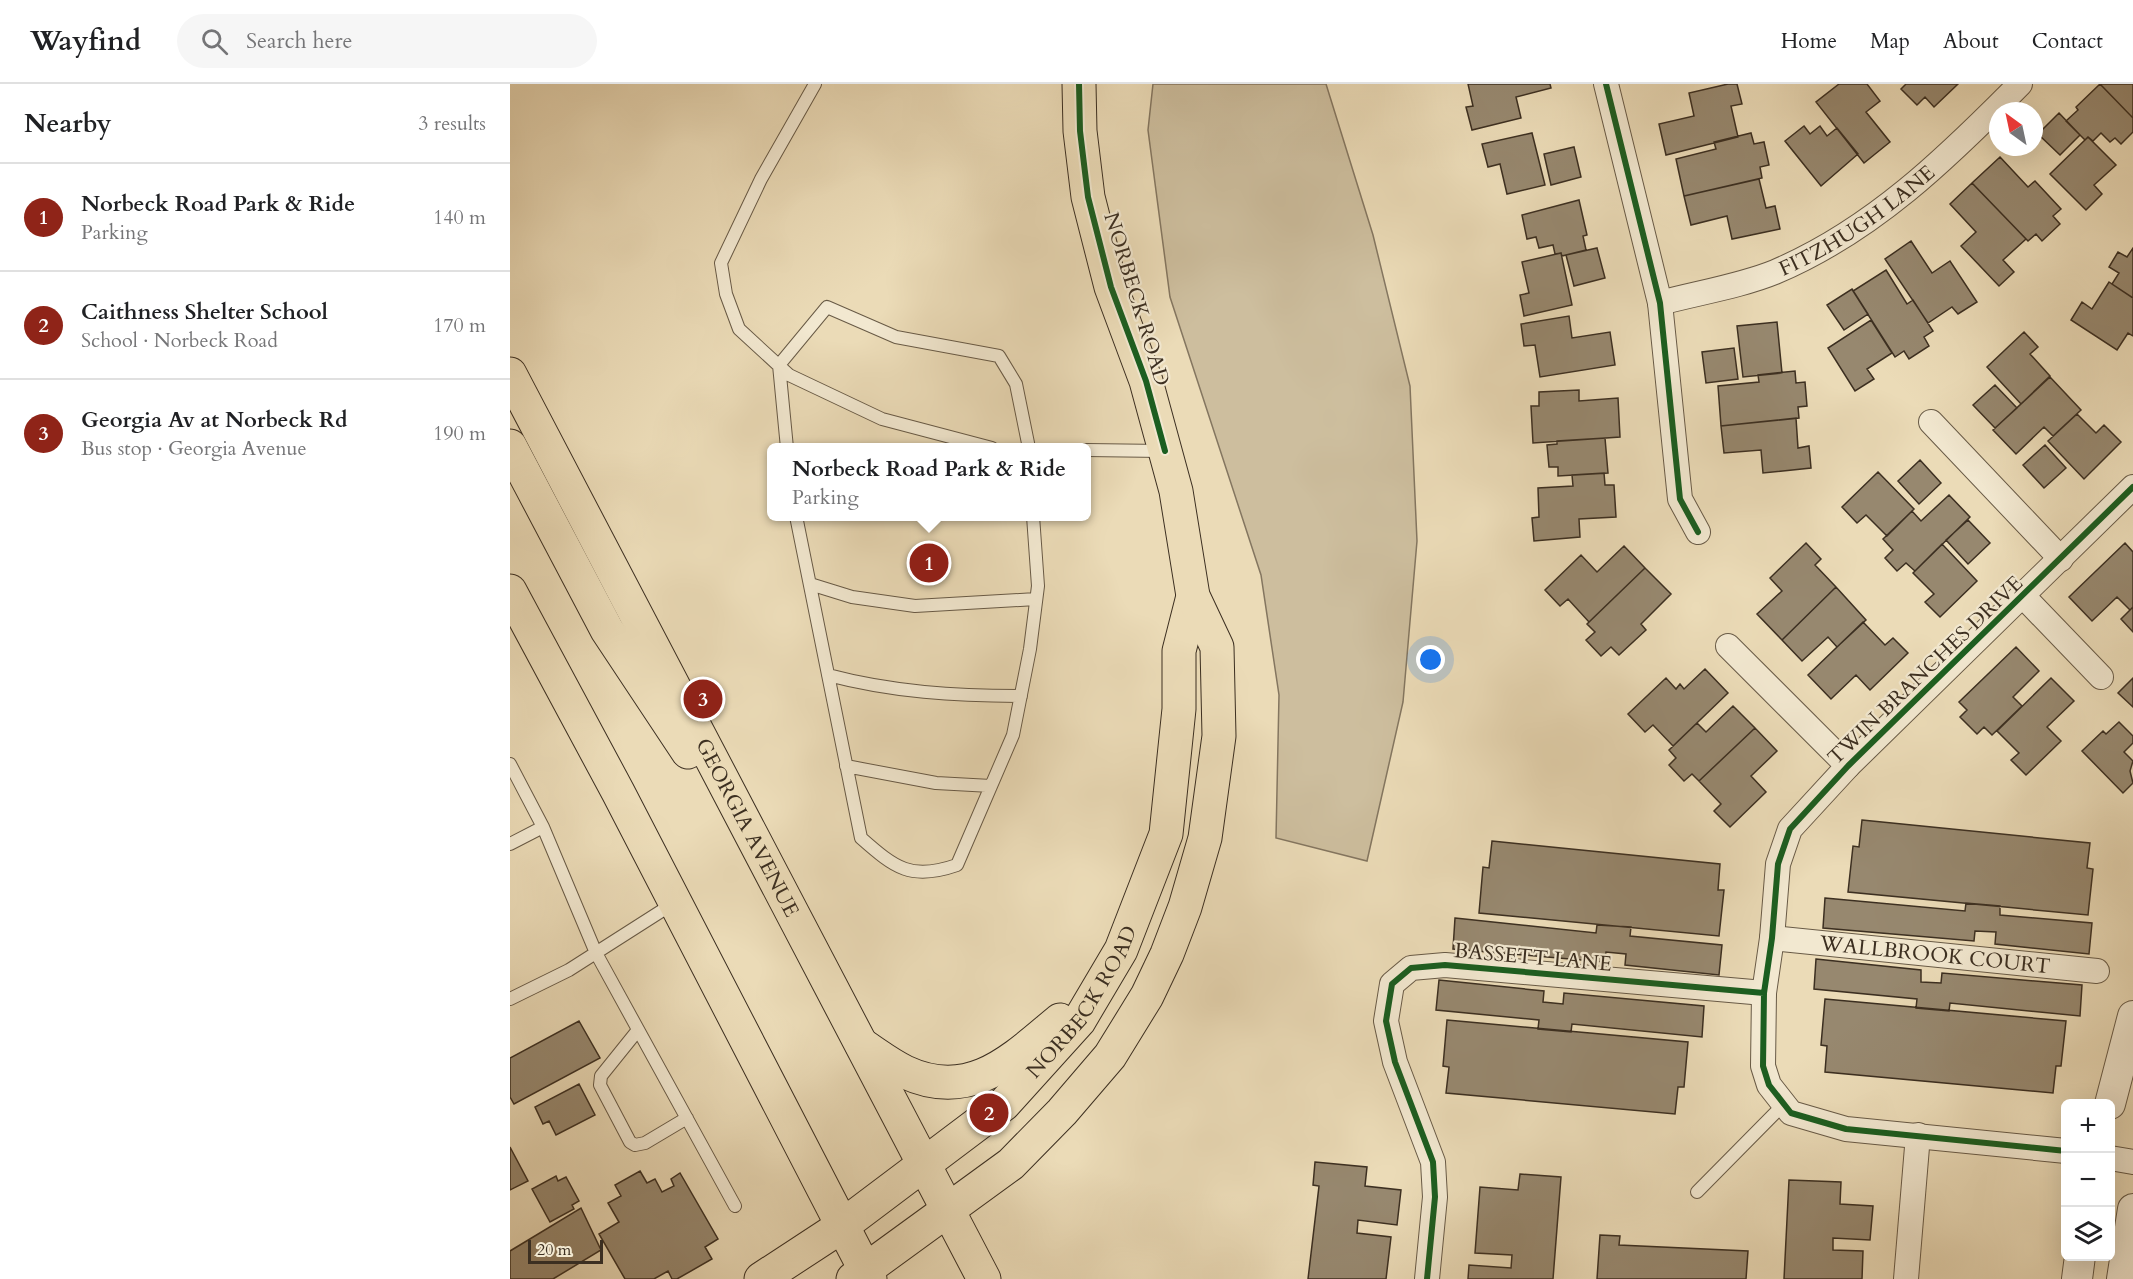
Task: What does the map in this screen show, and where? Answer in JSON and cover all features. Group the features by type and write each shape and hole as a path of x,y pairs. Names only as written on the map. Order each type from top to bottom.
{"main road":[{"name":"NORBECK ROAD","path":"863,1276 1011,1164 1062,1112 1110,1056 1147,996 1178,926 1205,838 1219,736 1217,647 1193,596 1176,491 1146,381 1112,287 1088,196 1080,131 1079,84"},
{"name":"GEORGIA AVENUE","path":"510,374 984,1279"},
{"path":"510,446 608,630 704,777 753,836"},
{"path":"510,591 842,1226 863,1276"},
{"name":"NORBECK ROAD","path":"761,1279 842,1226 1004,1104 1079,1021 1121,950 1166,834 1179,709 1179,651 1193,596"},
{"path":"861,1045 906,1073 932,1080 962,1082 987,1076 1006,1064 1097,990"}],"street":[{"path":"1606,84 1660,303 1680,499 1698,532"},
{"name":"FITZHUGH LANE","path":"1660,303 1774,272 1861,227 1958,147 2020,84"},
{"path":"1931,423 2061,559"},
{"name":"TWIN BRANCHES DRIVE","path":"2061,1150 1846,1129 1791,1113 1769,1085 1763,1066 1764,993 1772,938 1778,864 1790,828 1848,766 2024,597 2133,487"},
{"path":"2024,597 2101,676"},
{"path":"1728,646 1848,766"},
{"name":"WALLBROOK COURT","path":"1772,938 2097,971"},
{"name":"BASSETT LANE","path":"1427,1279 1435,1197 1433,1162 1395,1062 1386,1021 1392,984 1411,968 1445,965 1764,993"},
{"path":"2111,1099 2133,1016"},
{"path":"1906,1279 1918,1135"},
{"path":"2115,1159 2133,1162"},
{"path":"2122,1279 2133,1209"},
{"path":"2077,1279 2079,1261"}],"lane":[{"path":"815,84 761,179 721,263 726,294 739,329 789,375 882,420 976,443"},
{"path":"787,443 778,365 826,307 896,337 999,356 1016,384 1028,443"},
{"path":"1091,450 1165,451"},
{"path":"797,521 861,838 892,865 931,874 957,865 1013,735 1038,586 1033,521"},
{"path":"810,584 852,597 915,606 1036,599"},
{"path":"828,675 860,683 955,696 1021,696"},
{"path":"510,764 543,827 596,952 735,1206"},
{"path":"846,766 936,783 991,786"},
{"path":"510,844 543,827"},
{"path":"510,999 569,970 675,903"},
{"path":"638,1030 601,1076 600,1085 630,1142 635,1145 645,1143 687,1118"},
{"path":"1697,1192 1784,1104"}],"shaded area":[{"path":"1153,84 1326,84 1373,235 1410,386 1417,541 1403,702 1367,861 1276,838 1279,695 1261,575 1170,297 1148,130"}],"building":[{"path":"1468,84 1550,84 1551,88 1516,97 1521,118 1472,130 1466,107 1473,106"},
{"path":"1737,84 1742,104 1731,106 1738,137 1666,155 1659,124 1694,116 1689,93"},
{"path":"1839,84 1867,84 1880,101 1866,112 1890,142 1864,163 1816,102"},
{"path":"1906,84 1958,84 1934,107 1925,97 1917,105 1901,89"},
{"path":"2100,84 2133,84 2133,118"},
{"path":"2100,84 2133,118 2133,132 2121,144 2115,138 2110,142 2101,133 2093,141 2088,137 2085,140 2066,121 2078,110 2076,107"},
{"path":"2059,113 2080,135 2060,155 2043,139 2043,129"},
{"path":"1804,126 1810,134 1820,126 1827,136 1837,128 1858,154 1821,186 1785,141"},
{"path":"1532,133 1545,185 1507,194 1500,164 1488,167 1482,144"},
{"path":"1751,133 1754,144 1764,142 1769,165 1760,167 1762,178 1684,196 1676,159 1716,149 1714,142"},
{"path":"2088,137 2116,165 2094,185 2102,194 2086,210 2050,174"},
{"path":"1574,147 1581,177 1551,185 1544,154"},
{"path":"2000,157 2028,187 2035,181 2061,209 2053,216 2060,224 2042,241 2036,234 2028,241 1972,183"},
{"path":"1759,179 1766,208 1775,206 1780,229 1732,239 1727,216 1691,225 1684,196"},
{"path":"1972,183 2026,239 2003,260 2014,272 1999,286 1961,246 1976,232 1950,204"},
{"path":"1579,200 1587,235 1583,236 1586,250 1562,256 1561,253 1555,254 1553,245 1539,248 1536,237 1527,239 1522,215"},
{"path":"1911,241 1932,273 1950,261 1977,302 1958,314 1952,307 1928,323 1885,259"},
{"path":"1597,248 1605,278 1574,286 1566,255"},
{"path":"2133,248 2133,298 2112,284 2119,273 2109,267 2118,252 2127,257"},
{"path":"1561,253 1572,305 1524,316 1520,295 1529,293 1522,262"},
{"path":"1886,270 1907,304 1913,300 1933,331 1924,337 1929,346 1909,359 1904,351 1895,357 1853,291"},
{"path":"2109,282 2133,298 2133,336 2128,333 2117,350 2071,320 2082,302 2092,309"},
{"path":"1852,289 1868,314 1844,330 1827,305"},
{"path":"1569,316 1572,338 1610,332 1615,365 1540,377 1535,345 1524,346 1521,324"},
{"path":"1871,320 1892,353 1867,369 1874,379 1855,391 1828,348"},
{"path":"1777,322 1782,373 1743,377 1737,326"},
{"path":"2024,332 2038,347 2030,354 2050,376 2021,404 1987,367"},
{"path":"1734,348 1738,379 1706,383 1702,352"},
{"path":"1795,371 1796,383 1805,382 1807,406 1798,407 1799,418 1721,426 1718,386 1759,382 1758,375"},
{"path":"2050,377 2081,410 2053,436 2044,427 2016,454 1993,430"},
{"path":"1995,385 2017,408 1995,428 1973,405"},
{"path":"1579,390 1579,401 1618,398 1620,437 1533,443 1531,406 1539,406 1539,392"},
{"path":"2077,414 2096,433 2104,425 2121,442 2084,479 2048,441"},
{"path":"1796,418 1798,448 1809,446 1811,468 1763,473 1761,450 1724,453 1721,426"},
{"path":"1605,438 1608,473 1558,476 1558,467 1549,467 1547,445 1557,444 1557,441"},
{"path":"2045,445 2066,468 2044,488 2023,465"},
{"path":"1920,460 1941,483 1919,504 1898,481"},
{"path":"1878,472 1914,509 1887,536 1866,515 1857,523 1842,507"},
{"path":"1604,473 1605,485 1614,485 1616,517 1579,519 1580,537 1534,541 1532,518 1539,517 1538,488 1573,486 1572,475"},
{"path":"1949,495 1970,517 1915,571 1906,563 1897,571 1885,558 1893,550 1883,539 1912,511 1921,521"},
{"path":"1968,520 1990,543 1968,564 1946,540"},
{"path":"1806,543 1821,559 1815,565 1836,587 1782,640 1757,614 1782,591 1770,578"},
{"path":"2125,543 2133,552 2133,607 2130,610 2117,597 2092,621 2069,597"},
{"path":"1942,544 1977,581 1940,617 1925,602 1934,594 1913,573"},
{"path":"1624,546 1645,568 1589,622 1568,599 1560,606 1545,590 1581,555 1597,572"},
{"path":"1645,568 1671,594 1641,624 1646,630 1619,655 1611,647 1601,656 1586,640 1595,632 1587,624"},
{"path":"1836,587 1866,620 1837,647 1828,637 1802,661 1782,640"},
{"path":"2133,607 2133,632 2121,619"},
{"path":"1863,622 1885,645 1893,638 1908,653 1870,690 1856,675 1831,699 1808,675"},
{"path":"2016,647 2039,671 2013,697 2022,706 1992,735 1984,727 1977,734 1960,717 1967,710 1959,702"},
{"path":"1705,669 1728,693 1673,746 1653,725 1645,732 1628,714 1666,678 1676,689 1680,684 1684,689"},
{"path":"2051,678 2074,701 2047,727 2061,741 2026,775 2011,760 2019,753 1997,731"},
{"path":"2133,678 2133,707 2118,693"},
{"path":"1733,706 1755,728 1699,781 1692,774 1684,781 1669,765 1676,758 1669,750 1697,723 1706,732"},
{"path":"2119,722 2133,736 2133,743 2124,752 2133,761 2130,771 2133,783 2123,793 2082,751 2103,731 2106,734"},
{"path":"1755,728 1777,751 1751,776 1766,792 1730,827 1714,811 1721,804 1699,781"},
{"path":"1862,820 2090,843 2087,868 2093,869 2088,915 1848,892 1853,846 1859,847"},
{"path":"1492,841 1720,864 1718,890 1724,890 1719,936 1479,913 1483,867 1489,868"},
{"path":"1825,898 1965,911 1966,903 2000,906 2000,915 2092,923 2089,954 1995,944 1996,932 1975,931 1974,941 1823,928"},
{"path":"1455,918 1596,933 1597,925 1631,927 1630,936 1722,945 1719,975 1625,965 1626,954 1606,952 1604,962 1453,949"},
{"path":"1816,959 1921,970 1921,982 1941,983 1942,973 2082,985 2080,1016 1950,1003 1949,1011 1916,1008 1917,999 1814,989"},
{"path":"1439,980 1544,991 1543,1002 1563,1004 1564,993 1704,1006 1702,1037 1572,1024 1571,1032 1538,1029 1539,1020 1436,1010"},
{"path":"1825,999 2066,1021 2061,1066 2056,1066 2053,1093 1825,1072 1827,1046 1821,1045"},
{"path":"1447,1020 1688,1042 1684,1087 1678,1087 1675,1114 1446,1093 1449,1067 1443,1066"},
{"path":"579,1021 600,1058 514,1104 510,1097 510,1058"},
{"path":"579,1084 595,1115 556,1135 549,1121 543,1124 535,1107"},
{"path":"510,1147 528,1181 510,1190"},
{"path":"1315,1162 1367,1167 1365,1186 1401,1190 1397,1225 1358,1220 1357,1233 1391,1237 1386,1279 1308,1279 1319,1186 1313,1185"},
{"path":"640,1171 647,1183 655,1179 662,1192 674,1186 671,1179 680,1173 718,1239 705,1247 712,1259 677,1279 672,1279 668,1271 654,1279 625,1279 599,1234 619,1222 608,1203 621,1196 615,1185"},
{"path":"1520,1174 1561,1177 1553,1279 1468,1279 1469,1265 1511,1268 1512,1255 1475,1253 1480,1187 1518,1190"},
{"path":"556,1176 558,1181 566,1177 579,1201 572,1205 574,1209 550,1222 532,1189"},
{"path":"1789,1180 1841,1182 1840,1204 1873,1206 1870,1240 1833,1238 1833,1250 1863,1251 1862,1279 1784,1279"},
{"path":"581,1208 601,1250 553,1279 510,1279 510,1251"},
{"path":"1600,1235 1620,1236 1619,1245 1748,1251 1746,1279 1597,1279"}],"cycle path":[{"path":"1079,84 1080,131 1088,197 1111,287 1146,381 1165,451"},
{"path":"1606,84 1660,303 1680,499 1698,532"},
{"path":"2061,1150 1846,1129 1791,1113 1769,1085 1763,1066 1764,993 1772,938 1778,864 1790,829 1848,766 2133,487"},
{"path":"1427,1279 1435,1197 1433,1162 1395,1062 1386,1021 1392,984 1411,968 1445,965 1764,993"}],"place":[{"name":"Norbeck Road Park & Ride","path":"929,563"},
{"name":"Georgia Av at Norbeck Rd","path":"703,699"},
{"name":"Caithness Shelter School","path":"989,1113"}]}
